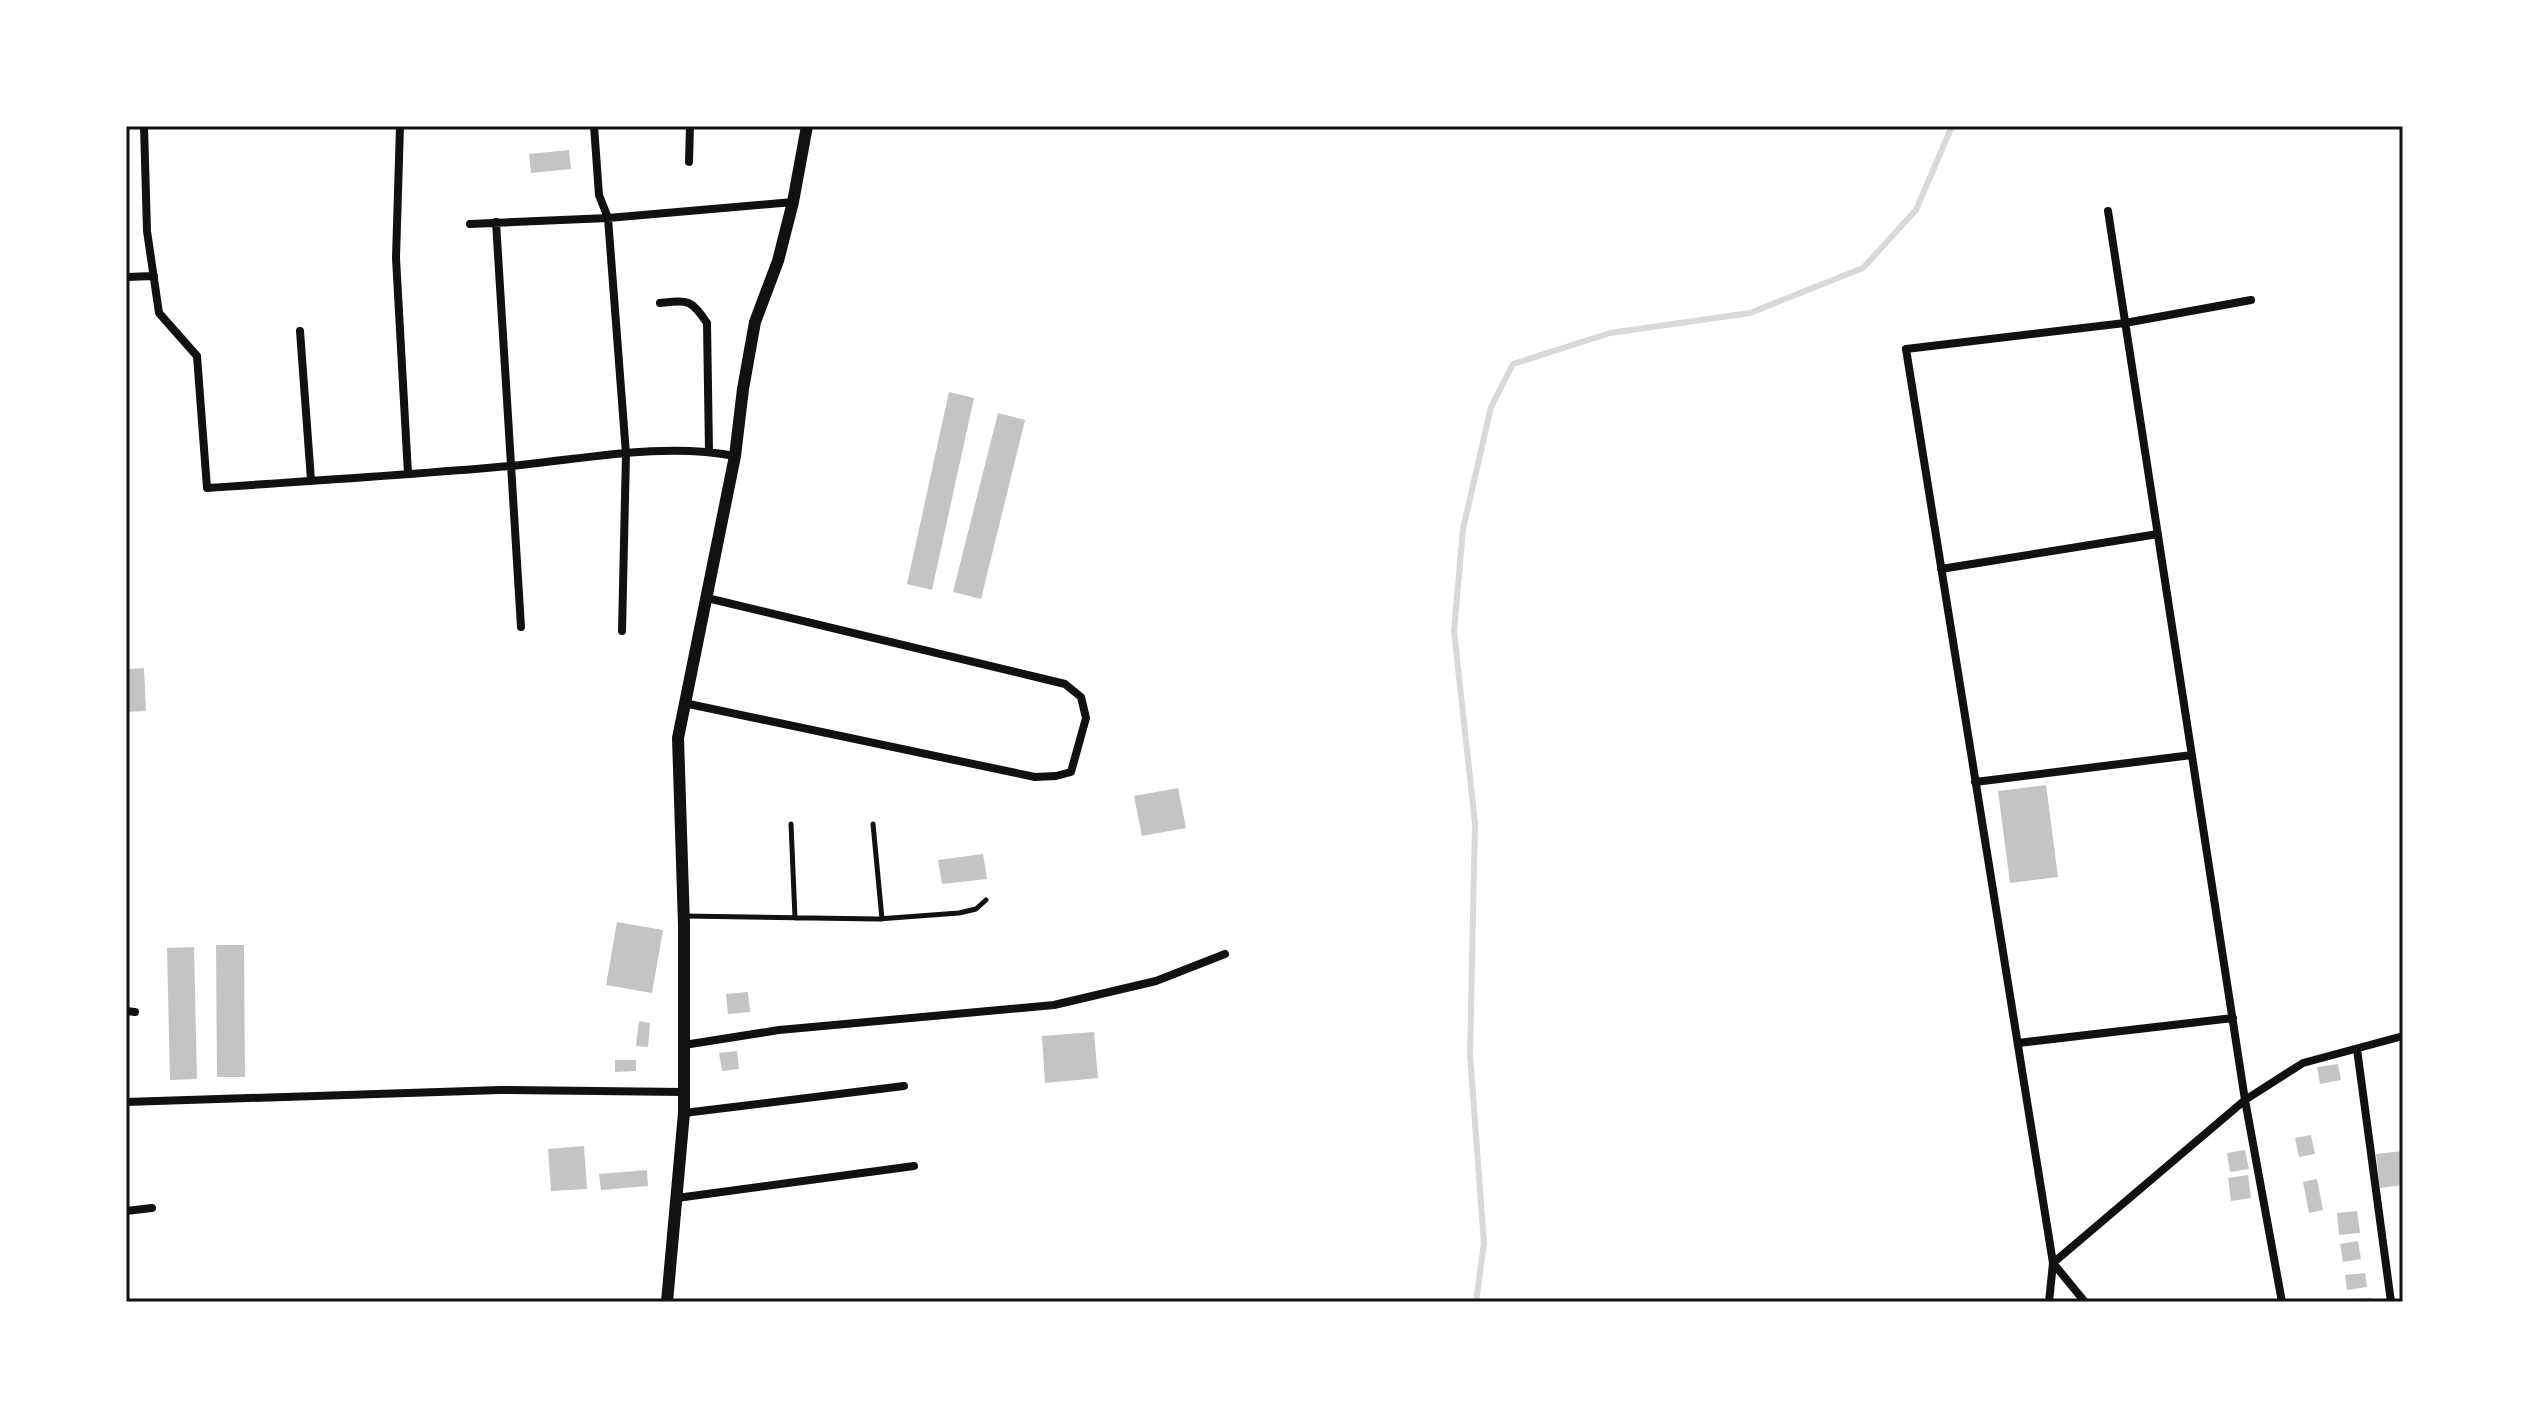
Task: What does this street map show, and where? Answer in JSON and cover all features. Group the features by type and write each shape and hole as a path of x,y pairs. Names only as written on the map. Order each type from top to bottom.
{"street":[{"path":"144,126 147,231 159,313 197,356 207,488 511,466 626,454 709,451 735,456"},
{"path":"400,126 396,258 408,474"},
{"path":"594,126 599,195 608,218 626,454 622,631"},
{"path":"689,162 690,126"},
{"path":"667,1302 684,1113 684,916 678,738 735,456 755,322 778,261 807,126"},
{"path":"470,224 608,218 793,202"},
{"path":"2108,211 2245,1100 2282,1302"},
{"path":"496,222 521,627"},
{"path":"126,277 154,276"},
{"path":"2049,1302 2053,1263 1906,349 2125,323 2251,300"},
{"path":"660,303 680,301 695,305 707,323 709,451"},
{"path":"300,331 311,480"},
{"path":"1941,569 2158,534"},
{"path":"684,703 1035,777 1071,772 1086,718 1081,697 1065,684 707,598"},
{"path":"1975,782 2192,755"},
{"path":"684,1045 779,1030 1054,1005 1156,981 1225,954"},
{"path":"2018,1043 2233,1018"},
{"path":"2053,1263 2245,1100 2303,1063 2403,1036"},
{"path":"2357,1049 2391,1302"},
{"path":"684,1113 904,1086"},
{"path":"126,1102 500,1090 684,1092"},
{"path":"677,1198 914,1166"},
{"path":"126,1211 152,1208"},
{"path":"2053,1263 2085,1302"}],"lane":[{"path":"791,824 795,918"},
{"path":"873,824 882,919"},
{"path":"684,916 882,919 959,913 976,909 986,900"}],"building":[{"path":"569,150 571,169 531,173 529,154"},
{"path":"949,392 974,398 932,590 907,584"},
{"path":"998,413 1025,420 981,599 953,592"},
{"path":"144,668 146,711 126,712 126,669"},
{"path":"2046,785 2058,877 2010,883 1998,791"},
{"path":"1178,788 1186,828 1142,836 1134,796"},
{"path":"983,854 987,879 942,884 938,860"},
{"path":"617,922 663,930 652,993 606,985"},
{"path":"216,945 244,945 245,1077 217,1077"},
{"path":"194,947 197,1079 170,1080 167,948"},
{"path":"748,992 750,1012 728,1014 726,994"},
{"path":"639,1021 650,1023 648,1047 636,1046"},
{"path":"1094,1032 1098,1078 1045,1083 1042,1036"},
{"path":"737,1051 739,1069 722,1071 719,1053"},
{"path":"615,1060 636,1060 636,1071 615,1072"},
{"path":"2338,1064 2341,1080 2320,1084 2317,1067"},
{"path":"2311,1135 2315,1154 2299,1157 2295,1138"},
{"path":"584,1146 587,1189 551,1191 548,1149"},
{"path":"2245,1150 2249,1169 2230,1172 2227,1153"},
{"path":"2403,1151 2403,1185 2380,1188 2376,1154"},
{"path":"647,1170 648,1186 601,1190 599,1174"},
{"path":"2248,1175 2251,1198 2231,1201 2228,1178"},
{"path":"2317,1179 2323,1210 2309,1213 2303,1182"},
{"path":"2357,1211 2360,1233 2339,1235 2337,1213"},
{"path":"2358,1241 2361,1259 2343,1262 2340,1244"},
{"path":"2365,1273 2367,1287 2347,1290 2345,1275"},
{"path":"2371,1298 2371,1302 2351,1302 2351,1299"}],"waterway":[{"path":"1476,1302 1484,1243 1470,1055 1475,823 1454,631 1463,529 1491,407 1513,364 1610,333 1750,313 1863,268 1916,210 1952,126"}]}
